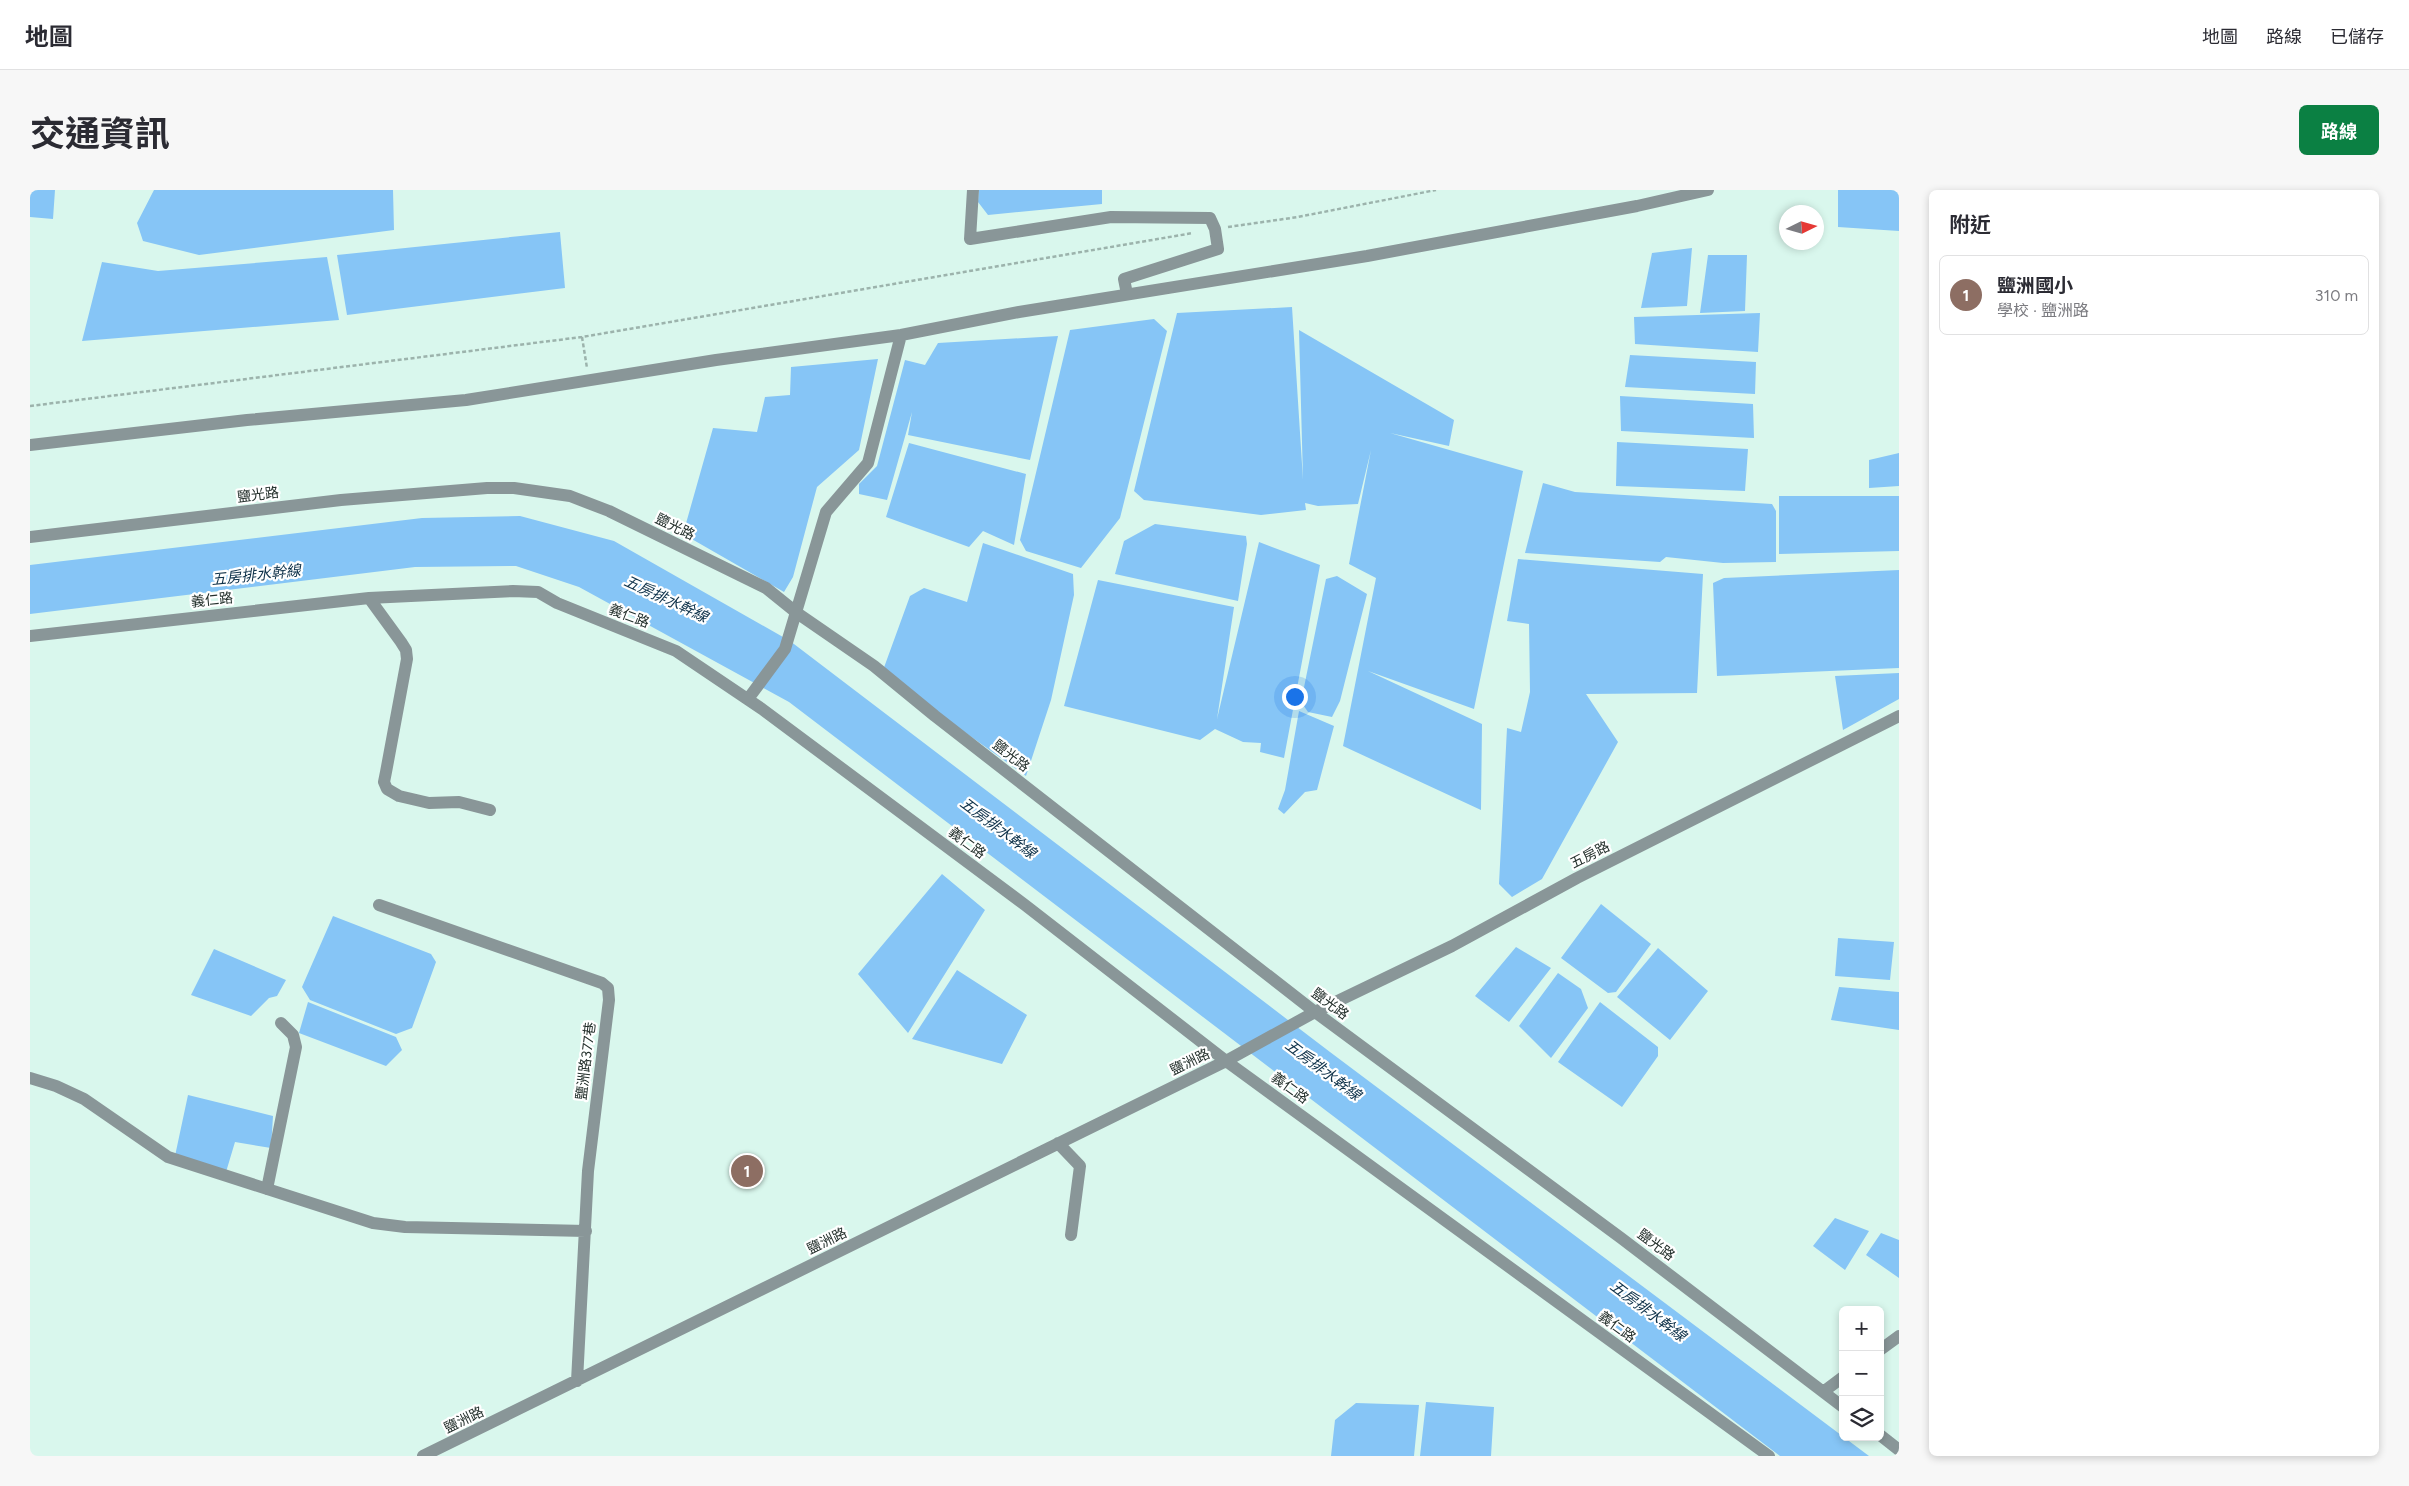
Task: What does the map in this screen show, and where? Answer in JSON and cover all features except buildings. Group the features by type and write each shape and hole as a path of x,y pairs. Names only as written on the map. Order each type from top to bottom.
{"street":[{"path":"973,190 970,239 1111,217 1210,218 1215,229 1218,249 1124,279 1127,294"},
{"path":"30,445 247,420 466,400 716,360 901,334 1127,294 1367,256 1637,206 1708,190"},
{"path":"748,699 785,649 826,512 868,463 901,334"},
{"name":"鹽光路","path":"30,536 342,500 514,488 570,496 609,511 766,588 797,614 874,666 935,716 1315,1012 1621,1238 1839,1404"},
{"name":"義仁路","path":"30,636 369,598 513,591 538,592 557,603 676,650 748,699 1025,905 1226,1061 1770,1456"},
{"path":"369,598 401,642 407,659 384,782 386,789 399,796 429,802 458,802 490,810"},
{"name":"五房路","path":"1296,1022 1452,946 1577,878 1899,716"},
{"name":"鹽洲路377巷","path":"378,906 602,983 608,988 609,1000 588,1171 577,1381"},
{"name":"鹽洲路","path":"423,1456 1226,1061 1296,1022"},
{"path":"267,1189 296,1047 293,1035 281,1023"},
{"path":"30,1078 56,1086 84,1099 168,1157 373,1222 405,1227 586,1231"},
{"path":"1058,1143 1080,1166 1071,1235"},
{"path":"1884,1347 1899,1336"},
{"path":"1823,1392 1839,1380"},
{"path":"1884,1438 1899,1450"}],"path":[{"path":"30,406 582,337 1298,216 1436,190"},
{"path":"582,337 590,380"}],"water":[{"path":"30,190 55,190 53,219 30,217"},
{"path":"154,190 393,190 394,230 199,255 143,241 137,223"},
{"path":"979,190 1102,190 1102,204 988,215 978,202"},
{"path":"1838,190 1899,190 1899,231 1838,227"},
{"path":"560,232 565,288 347,315 337,255"},
{"path":"1692,248 1687,306 1641,308 1652,253"},
{"path":"1708,255 1747,255 1745,311 1700,313"},
{"path":"327,257 339,320 82,341 102,262 158,271"},
{"path":"1292,307 1303,480 1299,330 1454,420 1449,446 1390,433 1523,471 1474,709 1368,671 1482,724 1481,810 1343,746 1376,578 1349,564 1371,450 1358,504 1318,506 1305,503 1306,510 1261,515 1144,500 1134,491 1177,313"},
{"path":"1760,313 1758,352 1635,344 1634,317"},
{"path":"1154,319 1167,331 1120,518 1081,568 1026,551 1020,540 1070,330"},
{"path":"1058,336 1030,460 908,435 912,412 887,500 859,494 859,484 877,466 905,360 925,365 938,343"},
{"path":"1630,355 1756,362 1755,394 1625,387"},
{"path":"878,359 859,450 817,487 793,577 784,592 683,534 713,428 757,432 765,397 790,395 791,367"},
{"path":"1620,396 1753,404 1754,438 1621,431"},
{"path":"1617,442 1748,449 1745,491 1616,486"},
{"path":"909,443 1026,474 1014,545 983,531 969,547 886,517"},
{"path":"1899,453 1899,486 1869,488 1869,460"},
{"path":"1543,483 1575,492 1772,504 1776,511 1776,562 1723,563 1666,557 1660,562 1525,553"},
{"path":"1779,496 1899,496 1899,551 1779,554"},
{"name":"五房排水幹線","path":"520,516 614,541 790,641 1330,1052 1839,1434 1839,1441 1849,1441 1869,1456 1780,1456 789,702 579,587 516,566 415,567 30,614 30,565 422,518"},
{"path":"1155,524 1246,536 1247,544 1238,601 1115,574 1124,541"},
{"path":"1259,542 1320,565 1284,758 1260,752 1261,743 1243,742 1215,729 1200,740 1064,706 1098,580 1234,607 1217,719"},
{"path":"983,543 1073,574 1074,595 1051,700 1026,776 882,673 910,596 924,588 967,602"},
{"path":"1518,559 1703,574 1697,693 1586,694 1618,742 1542,879 1512,897 1499,884 1507,728 1521,732 1530,692 1529,624 1507,621"},
{"path":"1899,570 1899,668 1717,676 1713,583 1724,578"},
{"path":"1337,576 1367,594 1340,701 1332,717 1308,712 1301,702 1326,579"},
{"path":"1899,673 1899,699 1843,730 1835,676"},
{"path":"1299,711 1334,726 1317,790 1305,792 1284,814 1278,809 1285,790"},
{"path":"942,874 985,910 908,1033 858,974"},
{"path":"1601,904 1651,944 1616,992 1608,993 1561,958"},
{"path":"333,916 431,954 436,962 412,1028 396,1034 310,1000 302,987"},
{"path":"1838,938 1894,942 1890,980 1835,976"},
{"path":"1516,947 1551,968 1509,1022 1475,996"},
{"path":"1658,948 1708,991 1670,1040 1617,997"},
{"path":"214,949 286,980 277,996 269,998 251,1016 191,995"},
{"path":"957,970 1027,1015 1002,1064 912,1039"},
{"path":"1558,973 1581,989 1588,1008 1551,1058 1519,1026"},
{"path":"1839,987 1899,992 1899,1030 1831,1020"},
{"path":"308,1002 396,1037 402,1050 386,1066 299,1033"},
{"path":"1600,1002 1658,1047 1658,1056 1622,1107 1558,1062"},
{"path":"188,1095 273,1116 271,1148 235,1142 226,1172 175,1156"},
{"path":"1835,1218 1869,1231 1845,1270 1813,1246"},
{"path":"1881,1233 1899,1240 1899,1278 1866,1255"},
{"path":"1426,1402 1494,1407 1491,1456 1420,1456"},
{"path":"1356,1403 1419,1405 1414,1456 1331,1456 1335,1420"}],"place":[{"name":"鹽洲國小","path":"747,1171"}]}
